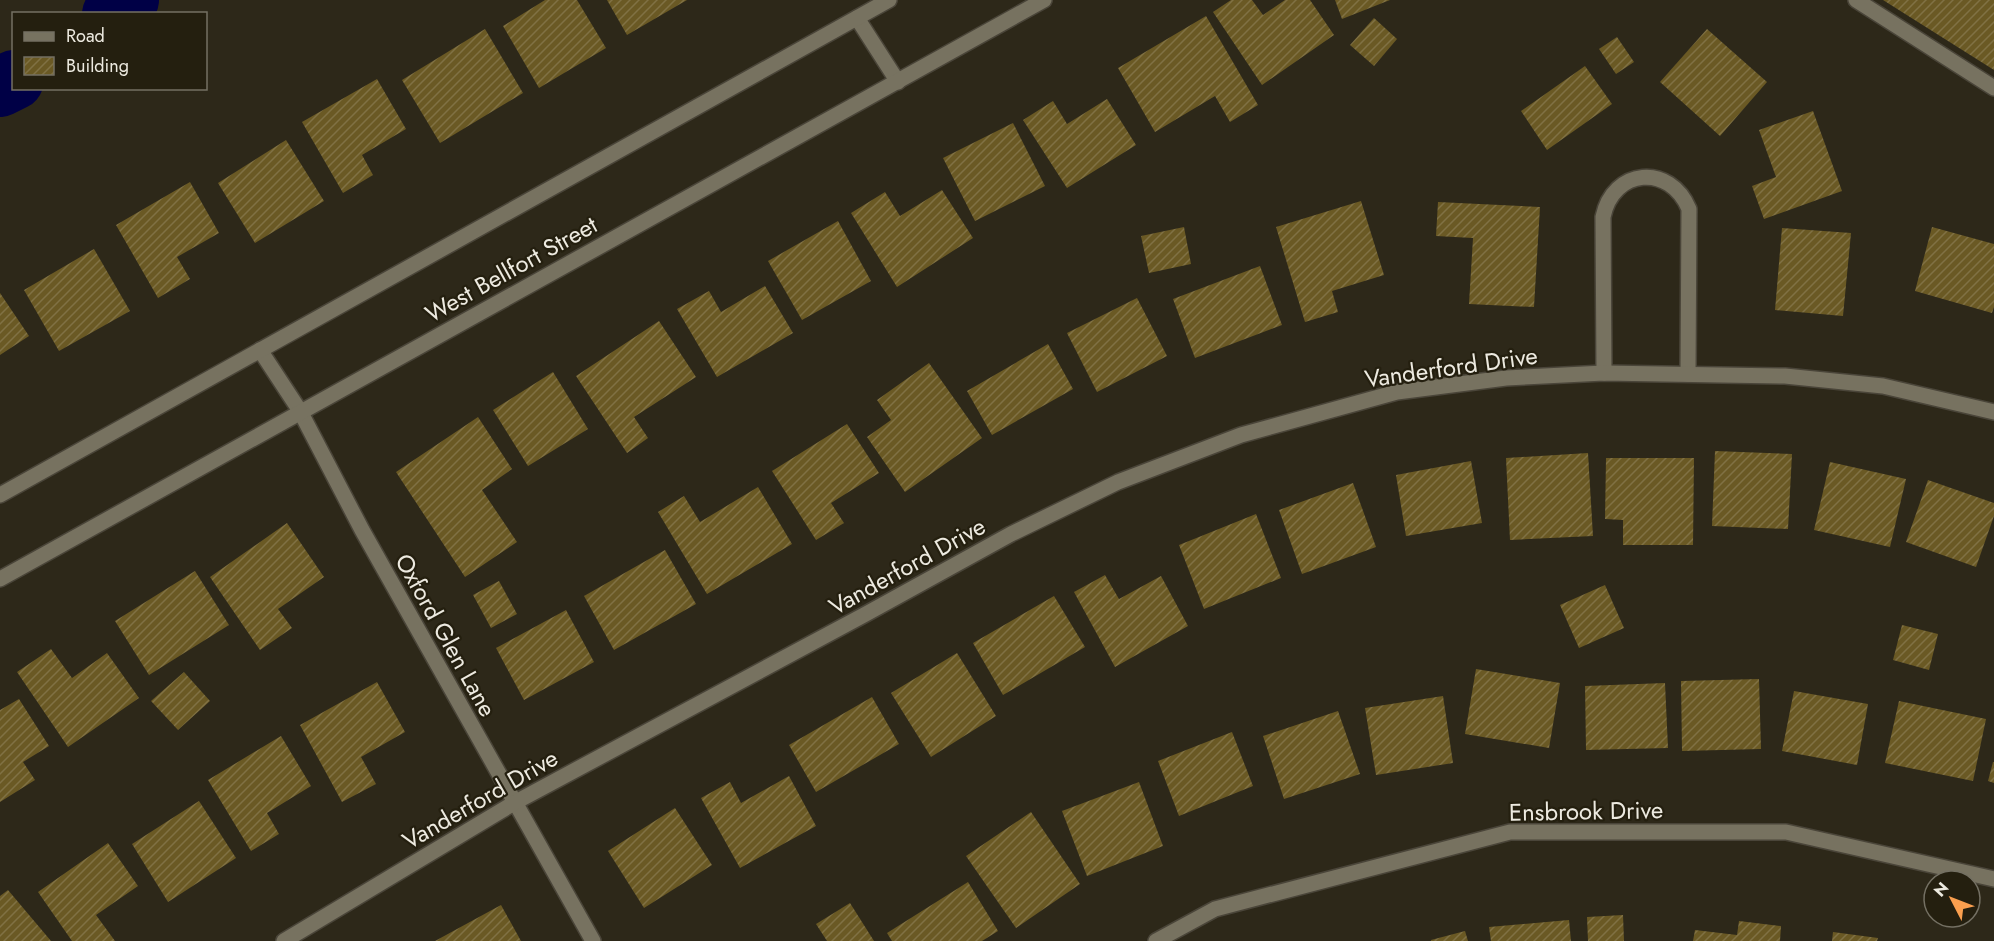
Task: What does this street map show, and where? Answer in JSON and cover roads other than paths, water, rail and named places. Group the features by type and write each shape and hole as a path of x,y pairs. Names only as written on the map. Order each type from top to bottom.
{"street":[{"path":"0,495 889,0"},
{"name":"West Bellfort Street","path":"0,579 1044,0"},
{"path":"1856,0 1994,88"},
{"path":"856,18 898,82"},
{"path":"1604,373 1603,217 1605,206 1610,196 1626,182 1648,177 1669,183 1684,199 1689,209 1688,374"},
{"name":"Oxford Glen Lane","path":"260,350 300,411 362,530 593,941"},
{"name":"Vanderford Drive","path":"284,941 514,803 1011,534 1118,482 1240,435 1397,392 1506,378 1604,373 1785,376 1883,386 1994,412"},
{"name":"Ensbrook Drive","path":"1156,941 1215,909 1510,832 1786,832 1994,879"}],"waterway":[{"path":"114,12 129,0"},
{"path":"0,87 12,81"}]}
